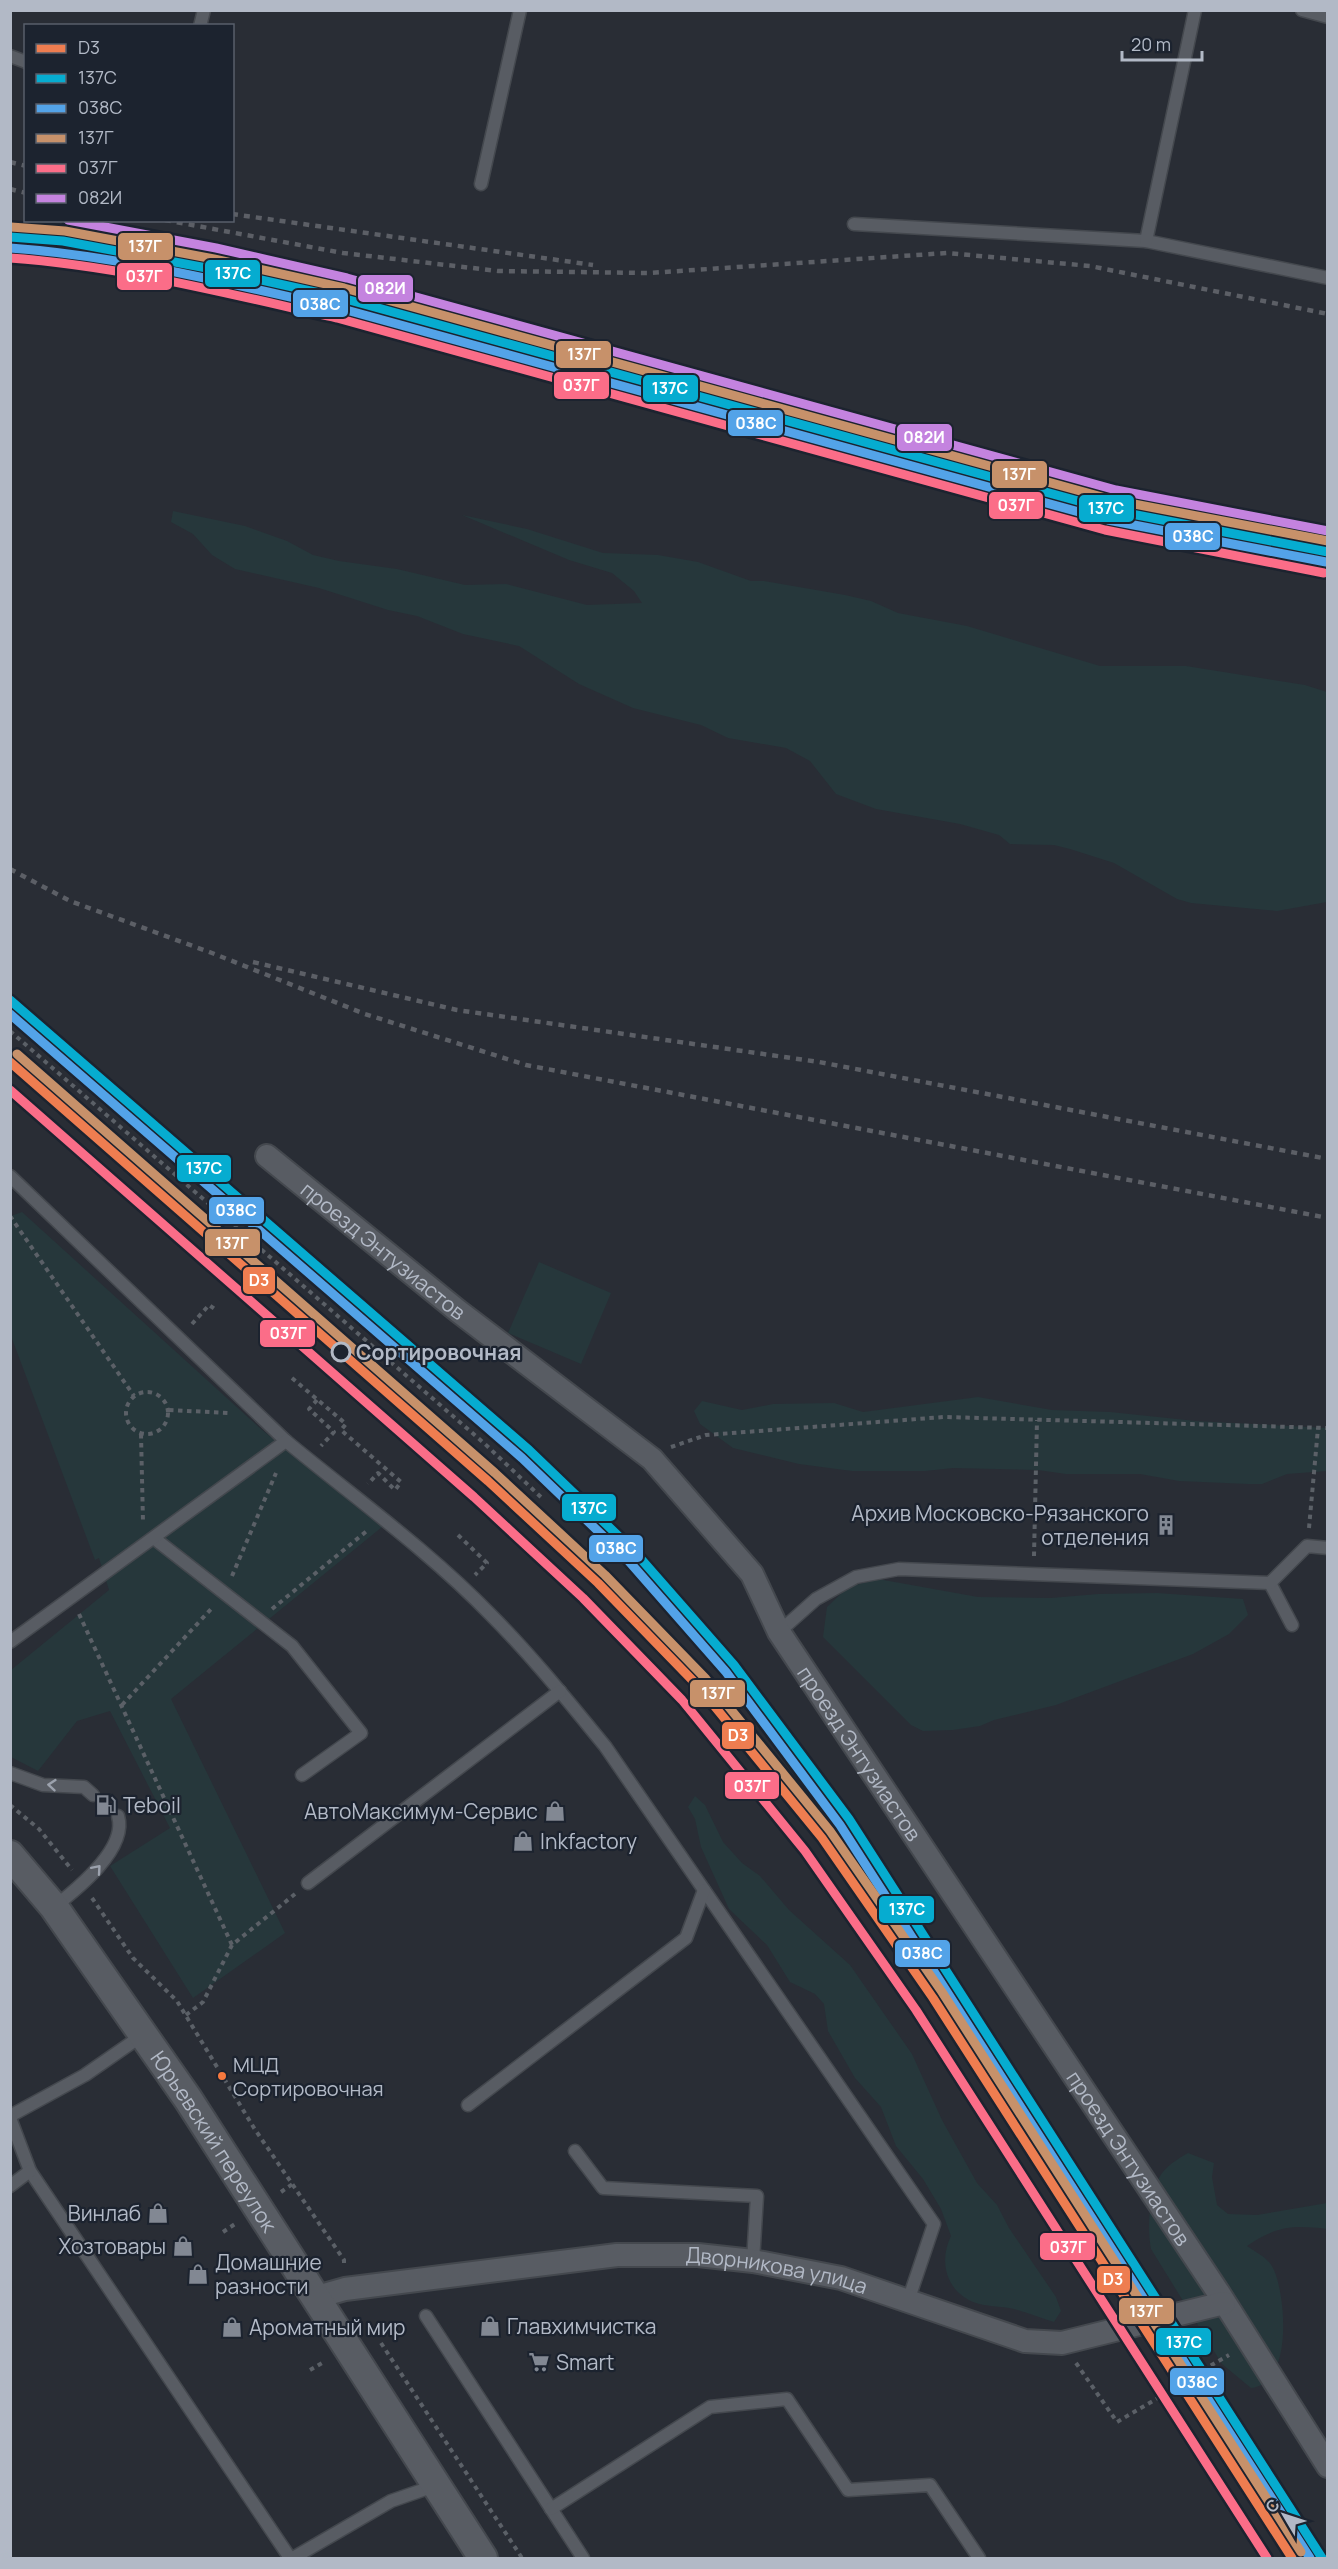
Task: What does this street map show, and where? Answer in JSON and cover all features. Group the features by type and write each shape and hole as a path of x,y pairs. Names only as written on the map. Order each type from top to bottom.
{"street":[{"name":"проезд Энтузиастов","path":"267,1156 458,1311 652,1459 753,1574 779,1632 1224,2303 1328,2466"},
{"name":"Юрьевский переулок","path":"10,1856 54,1907 144,2034 317,2296 483,2559"},
{"name":"Дворникова улица","path":"317,2296 345,2289 617,2255 698,2255 753,2260 841,2278 1025,2341 1062,2343 1224,2303"}],"lane":[{"path":"482,184 520,10"},
{"path":"1146,241 1195,10"},
{"path":"1302,10 1328,17"},
{"path":"854,224 1146,241 1328,278"},
{"path":"10,1176 286,1441 415,1545 491,1614 560,1691 605,1746 934,2224 908,2301"},
{"path":"10,1642 155,1539 286,1441"},
{"path":"155,1539 257,1621 292,1646 361,1733 302,1775"},
{"path":"779,1632 816,1599 856,1577 899,1569 1270,1583 1307,1546 1328,1548"},
{"path":"1270,1583 1292,1624"},
{"path":"308,1883 560,1691"},
{"path":"10,1773 43,1785 84,1787 93,1795"},
{"path":"54,1907 83,1884 104,1862 118,1832 118,1816"},
{"path":"468,2105 686,1938 704,1890"},
{"path":"144,2034 85,2075 10,2117 30,2171 291,2559 391,2501 437,2485"},
{"path":"575,2151 603,2188 757,2196 753,2260"},
{"path":"10,2186 30,2171"},
{"path":"426,2316 583,2559"},
{"path":"551,2509 710,2407 787,2399 848,2490 930,2485 979,2559"}],"path":[{"path":"10,1031 478,1438 544,1500"},
{"path":"10,1216 134,1396"},
{"path":"196,1320 209,1305 216,1310"},
{"path":"292,1378 346,1424 341,1430 401,1482"},
{"path":"147,1391 155,1393 166,1402 169,1410 166,1424 161,1430 141,1434 130,1426 125,1414 134,1396 147,1391"},
{"path":"317,1400 309,1409 334,1432"},
{"path":"169,1410 258,1414"},
{"path":"652,1459 667,1448 706,1435 944,1417 1328,1429"},
{"path":"1033,1574 1037,1420"},
{"path":"1307,1546 1317,1428"},
{"path":"141,1434 144,1547"},
{"path":"122,1705 224,1595 284,1453 286,1441"},
{"path":"257,1621 371,1528 362,1520"},
{"path":"458,1535 487,1563"},
{"path":"72,1599 232,1946"},
{"path":"10,1805 39,1829 83,1884 133,1958 177,2001 254,2128 344,2260 345,2289"},
{"path":"186,2015 203,2002 232,1946 308,1883"},
{"path":"380,2342 522,2559"},
{"path":"1062,2343 1117,2422 1163,2395"},
{"path":"1203,2370 1250,2343"}],"shaded area":[{"path":"173,511 245,526 287,541 313,555 339,561 397,569 465,585 506,584 587,605 642,603 634,591 612,573 569,560 462,515 527,529 603,553 658,555 698,562 751,581 764,581 871,601 898,613 967,626 1100,666 1186,666 1305,685 1327,692 1327,902 1277,911 1191,903 1177,899 1114,863 1070,849 1054,845 1010,844 999,835 960,824 876,809 836,794 810,761 786,748 728,738 701,725 633,708 579,684 519,646 463,634 417,616 388,610 319,588 235,569 212,555 193,534 171,522"},
{"path":"22,1212 261,1429 382,1527 171,1699 285,1933 193,1998 110,1866 170,1828 110,1711 77,1721 38,1771 11,1757 11,1670 109,1590 99,1558 95,1560 11,1336 11,1216"},
{"path":"539,1262 611,1293 581,1364 508,1333"},
{"path":"978,1397 1052,1410 1327,1428 1327,1471 1287,1474 1262,1484 1248,1484 1179,1481 1140,1474 1066,1474 1038,1470 953,1468 925,1471 852,1471 799,1464 733,1448 700,1424 694,1411 702,1401 742,1410 773,1404 834,1403 863,1412"},
{"path":"878,1579 978,1597 1051,1598 1157,1593 1243,1599 1248,1615 1229,1634 1193,1654 1056,1705 994,1720 980,1726 923,1731 911,1725 823,1637 827,1607 848,1587"},
{"path":"695,1796 705,1805 723,1842 742,1863 760,1876 789,1910 850,1965 912,2054 942,2120 977,2183 997,2205 1009,2228 1056,2297 1061,2311 1054,2322 1014,2309 973,2302 956,2290 947,2274 945,2264 947,2245 951,2236 941,2209 923,2179 896,2146 881,2107 855,2078 828,2031 824,2004 815,1994 790,1982 767,1945 729,1909 701,1847 695,1819 688,1807"},
{"path":"1188,2153 1214,2163 1212,2177 1217,2205 1228,2214 1257,2215 1327,2203 1327,2229 1285,2228 1267,2234 1247,2246 1266,2259 1274,2270 1283,2319 1280,2356 1274,2372 1265,2383 1251,2388 1222,2364 1151,2249 1150,2213 1153,2194 1159,2178 1172,2163"}],"railway":[{"path":"10,162 24,166"},
{"path":"10,189 24,192"},
{"path":"234,214 593,265"},
{"path":"176,222 343,253 498,271 649,273 947,253 1090,266 1328,314"},
{"path":"10,869 70,901 212,953 365,1014 526,1065 1328,1218"},
{"path":"253,962 457,1010 819,1062 1328,1159"}],"transit line":[{"name":"082И","path":"79,222 216,248 347,278 1116,490 1328,531"},
{"name":"137Г","path":"11,227 65,231 214,259 344,288 1113,500 1328,541"},
{"name":"137С","path":"10,237 63,241 212,269 342,298 1111,510 1328,552"},
{"name":"038С","path":"10,248 134,264 339,308 1108,520 1326,562"},
{"name":"037Г","path":"10,258 134,274 337,318 1105,530 1324,573"},
{"name":"137С","path":"10,1000 529,1450 634,1551 734,1665 849,1819 1322,2558"},
{"name":"038С","path":"10,1014 522,1458 626,1558 726,1672 840,1825 1310,2558"},
{"name":"137Г","path":"17,1054 495,1473 605,1575 706,1679 830,1831 942,1992 1301,2552"},
{"name":"D3","path":"10,1062 488,1481 598,1583 698,1686 822,1838 933,1998 1292,2558"},
{"name":"037Г","path":"10,1090 474,1497 583,1598 682,1700 805,1851 916,2010 1267,2558"}],"place":[{"name":"Сортировочная","path":"341,1352"},
{"name":"Архив Московско-Рязанского отделения","path":"1166,1525"},
{"name":"Teboil","path":"106,1805"},
{"name":"АвтоМаксимум-Сервиc","path":"555,1811"},
{"name":"Inkfactory","path":"523,1841"},
{"name":"МЦД Сортировочная","path":"222,2076"},
{"name":"Винлаб","path":"158,2213"},
{"name":"Хозтовары","path":"183,2246"},
{"name":"Домашние разности","path":"198,2274"},
{"name":"Главхимчистка","path":"490,2326"},
{"name":"Ароматный мир","path":"232,2327"},
{"name":"Smart","path":"539,2362"}]}
